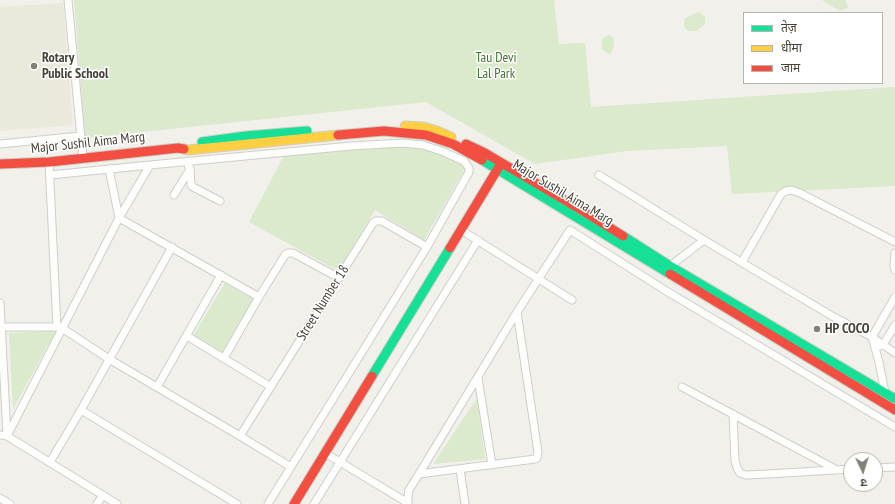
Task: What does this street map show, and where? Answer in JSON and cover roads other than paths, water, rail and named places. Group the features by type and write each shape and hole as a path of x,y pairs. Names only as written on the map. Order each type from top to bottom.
{"street":[{"path":"68,0 82,159"},
{"name":"Major Sushil Aima Marg","path":"0,164 82,159 178,148 182,144 186,143 246,136 362,127 423,127 455,138 485,153 499,166 578,218 895,410"},
{"path":"0,144 80,136"},
{"path":"50,175 352,146 402,143 424,145 444,152 464,161 469,168 470,172 427,247 268,504"},
{"path":"49,162 59,328"},
{"path":"187,162 190,169 190,183 193,187 220,201"},
{"path":"4,435 59,328 119,218 150,165"},
{"path":"294,504 499,166"},
{"name":"Major Sushil Aima Marg","path":"499,166 583,211 670,266 895,399"},
{"path":"109,169 119,218 259,297"},
{"path":"174,195 190,169"},
{"path":"599,175 704,240 832,316 872,337 895,352"},
{"path":"742,262 781,194 791,190 800,193 895,242"},
{"path":"408,504 410,490 418,474 517,312 578,218"},
{"name":"Street Number 18","path":"240,436 373,223 376,221 382,221 427,247"},
{"path":"461,230 572,300"},
{"path":"570,230 668,292 895,427"},
{"path":"314,504 478,240"},
{"path":"670,266 704,240"},
{"path":"50,462 81,410 172,247"},
{"path":"224,358 285,255 288,253 293,253 339,278"},
{"path":"895,253 895,270"},
{"path":"158,387 221,275"},
{"path":"885,393 872,337 895,297"},
{"path":"0,303 4,435"},
{"path":"418,474 537,458 538,456 517,312"},
{"path":"875,348 883,345 895,325"},
{"path":"1,327 59,328 291,467"},
{"path":"186,336 271,386"},
{"path":"478,378 492,465"},
{"path":"682,387 837,470"},
{"path":"81,410 237,504"},
{"path":"733,414 735,461 740,473 746,475 843,470"},
{"path":"4,435 117,504"},
{"path":"325,453 408,504"},
{"path":"883,468 895,467"},
{"path":"460,469 465,504"},
{"path":"97,504 103,495"},
{"path":"0,498 10,504"}],"place":[{"name":"Rotary Public School","path":"34,66"},
{"name":"HP COCO","path":"817,329"}],"park label":[{"name":"Tau Devi Lal Park","path":"496,66"}]}
